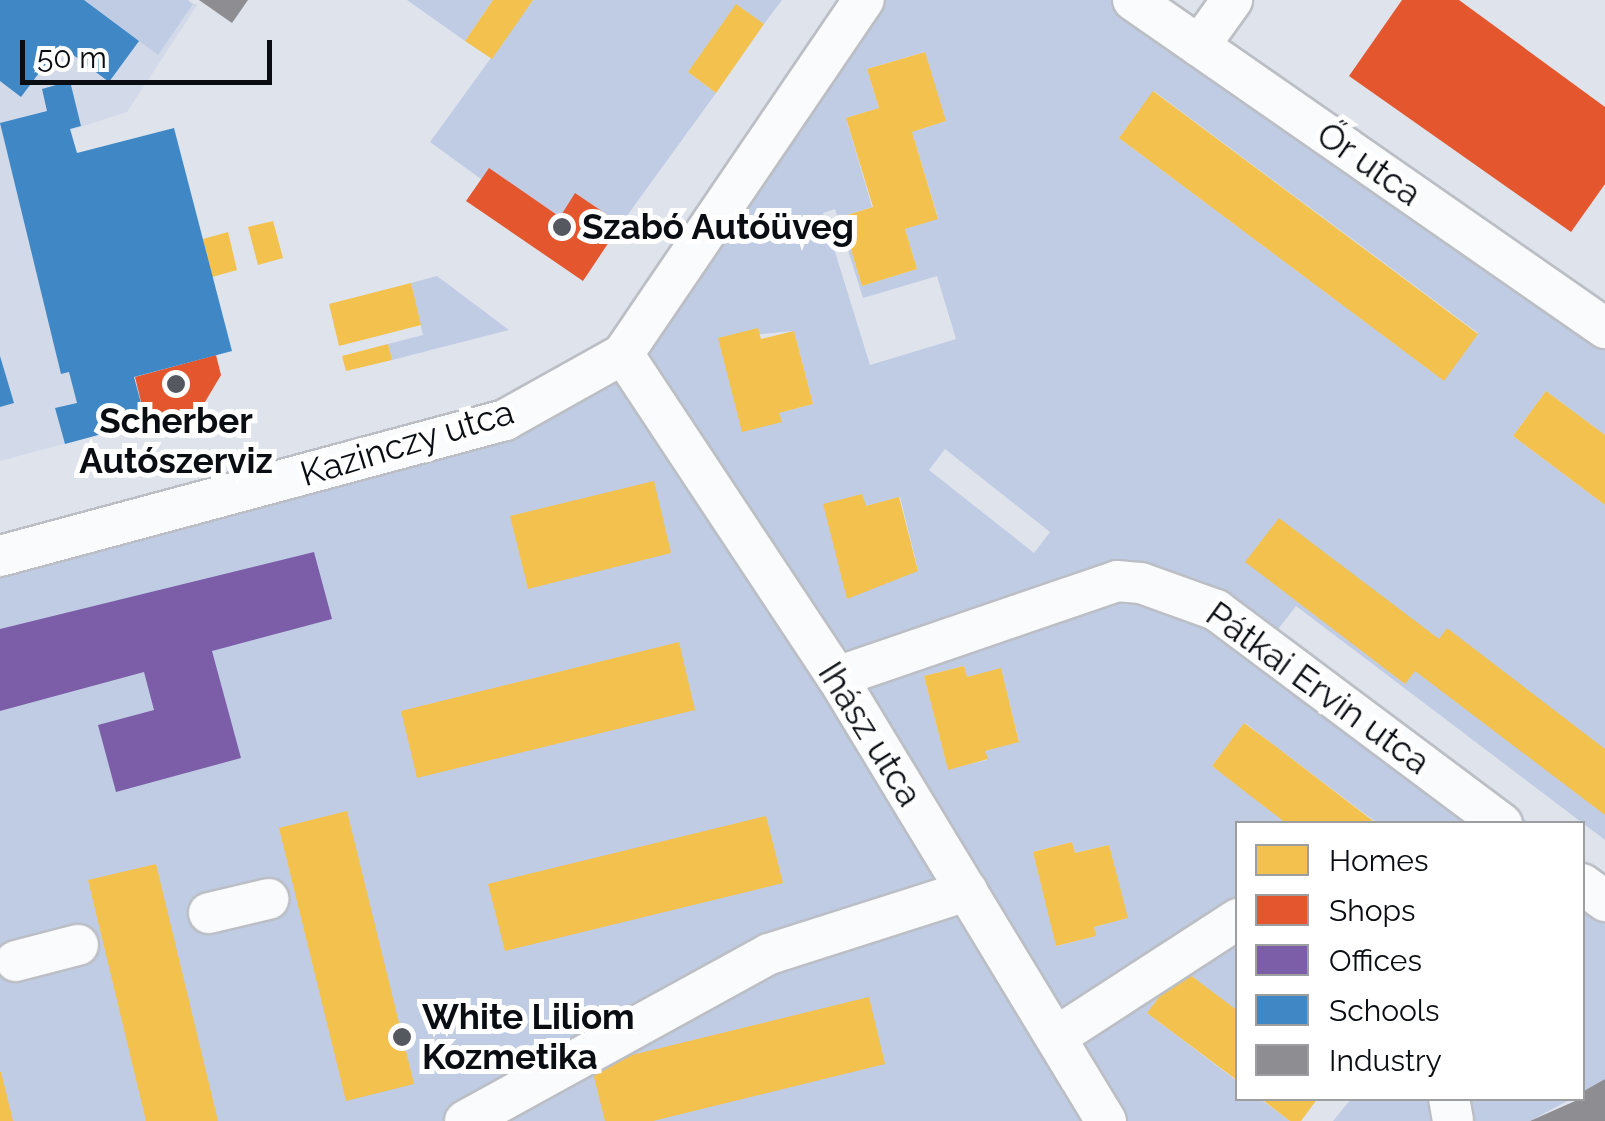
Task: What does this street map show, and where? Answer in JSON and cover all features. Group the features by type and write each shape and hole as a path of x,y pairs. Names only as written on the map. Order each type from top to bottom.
{"street":[{"name":"Kazinczy utca","path":"0,556 505,420 623,354 864,0"},
{"name":"Őr utca","path":"1133,0 1605,328"},
{"path":"1200,46 1232,0"},
{"name":"Ihász utca","path":"623,354 836,677 1106,1121"},
{"name":"Pátkai Ervin utca","path":"836,677 1117,581 1141,583 1216,610 1498,821"},
{"path":"465,1121 768,954 967,891"},
{"path":"208,914 268,899"},
{"path":"1056,1037 1235,921"},
{"path":"16,960 78,946"}],"shaded area":[{"path":"0,0 198,4 127,112 71,130 146,422 0,461"},
{"path":"84,0 188,0 193,4 158,55"},
{"path":"407,0 493,0 465,41"},
{"path":"533,0 782,0 764,24 736,5 688,72 716,93 621,224 576,194 560,217 489,169 481,179 430,142"},
{"path":"870,0 1131,0 1605,334 1605,435 1546,391 1513,436 1605,505 1605,840 1585,821 1580,821 1296,606 1276,632 1526,821 1374,821 1245,723 1212,766 1284,821 1235,821 1235,1009 1181,968 1147,1013 1235,1079 1235,1101 1263,1101 1290,1121 1112,1121 629,354","holes":["924,52 946,121 912,132 938,218 905,229 917,269 862,286 841,217 872,207 846,118 879,108 867,69","1154,91 1478,333 1443,380 1119,138","835,209 863,298 937,276 956,339 870,365 823,213","794,331 813,404 779,413 781,421 718,338","945,449 1050,532 1034,553 929,470","900,497 918,570 847,598 866,506","964,666 967,677 1001,669 1019,741 985,751 987,760 948,769 924,676","1072,842 1075,853 1109,845 1127,918 1094,927 1095,936 1057,946 1033,852"]},
{"path":"437,276 509,330 392,360 388,344 423,335 411,283"},
{"path":"621,361 1099,1121 0,1121 0,562 507,426"},
{"path":"1585,866 1605,881 1605,1079 1585,1090"},
{"path":"1349,1101 1567,1101 1530,1121 1333,1121"}],"building: Homes":[{"path":"493,0 533,0 492,59 465,41"},
{"path":"736,4 764,24 716,93 688,72"},
{"path":"925,52 946,121 912,132 938,219 905,229 917,269 862,286 841,217 873,207 846,118 879,108 867,69"},
{"path":"1153,91 1478,334 1444,381 1119,138"},
{"path":"273,221 283,258 258,265 248,227"},
{"path":"228,232 237,270 212,277 203,239"},
{"path":"411,283 421,325 339,346 329,304"},
{"path":"758,328 761,339 794,331 813,404 779,413 782,422 742,432 718,338"},
{"path":"388,344 392,360 346,371 342,356"},
{"path":"1546,391 1605,435 1605,505 1513,436"},
{"path":"654,481 671,553 528,589 510,516"},
{"path":"862,494 866,506 899,497 918,571 847,599 823,504"},
{"path":"1279,518 1439,639 1447,628 1605,749 1605,815 1415,671 1405,684 1245,562"},
{"path":"679,642 695,710 417,778 401,711"},
{"path":"964,666 967,677 1001,668 1019,742 985,751 988,759 948,770 924,676"},
{"path":"1244,723 1373,821 1283,821 1212,766"},
{"path":"347,811 414,1084 346,1101 279,828"},
{"path":"766,816 783,883 505,951 488,884"},
{"path":"1072,842 1075,853 1109,845 1128,918 1094,927 1096,936 1056,946 1033,852"},
{"path":"156,864 218,1121 146,1121 88,880"},
{"path":"1181,968 1235,1009 1235,1079 1147,1013"},
{"path":"869,997 885,1064 653,1121 605,1121 591,1065"},
{"path":"1,1072 13,1121 0,1121"},
{"path":"1264,1101 1316,1101 1301,1121 1290,1121"}],"building: Shops":[{"path":"1402,0 1459,0 1605,107 1605,184 1571,232 1349,76"},
{"name":"Szabó Autóüveg","path":"489,168 560,217 575,193 621,224 583,281 466,201"},
{"name":"Scherber Autószerviz","path":"216,355 221,375 202,407 146,422 135,377"}],"building: Offices":[{"path":"314,552 332,619 212,651 241,758 116,792 98,725 154,710 144,672 0,711 0,629"}],"building: Schools":[{"path":"0,0 84,0 139,41 109,82 60,45 21,97 0,81"},
{"path":"70,81 81,126 70,129 77,153 174,128 232,351 134,377 146,422 65,444 55,408 77,403 69,372 61,374 0,123 47,111 42,89"},
{"path":"0,356 14,403 0,407"}],"building: Industry":[{"path":"199,0 248,0 232,23"},
{"path":"1605,1079 1605,1121 1530,1121 1575,1101 1585,1101 1585,1090"}],"place":[{"name":"Szabó Autóüveg","path":"562,227"},
{"name":"Scherber Autószerviz","path":"176,384"},
{"name":"White Liliom Kozmetika","path":"402,1037"}]}
